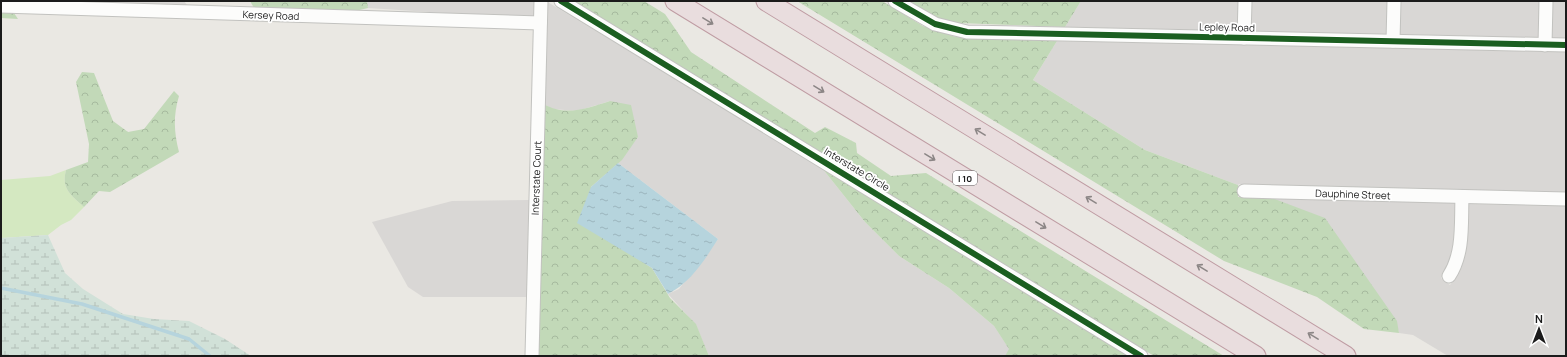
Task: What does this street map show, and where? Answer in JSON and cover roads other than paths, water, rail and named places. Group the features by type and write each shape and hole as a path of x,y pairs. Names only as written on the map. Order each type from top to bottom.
{"highway":[{"name":"I 10","path":"675,1 1256,356"},
{"path":"766,1 1346,356"}],"street":[{"name":"Interstate Court","path":"532,356 541,1"},
{"name":"Interstate Circle","path":"561,1 1141,356"},
{"name":"Lepley Road","path":"895,1 935,24 967,32 1566,45"},
{"path":"1244,38 1245,1"},
{"path":"1393,41 1394,1"},
{"path":"1545,45 1546,1"},
{"name":"Kersey Road","path":"1,6 540,23"},
{"name":"Dauphine Street","path":"1244,191 1566,200"},
{"path":"1449,276 1456,265 1460,252 1462,197"}],"water":[{"path":"618,163 718,239 702,263 690,277 668,294 652,268 577,223 591,187"}],"waterway":[{"path":"1,288 82,304 189,339 210,356"}]}
